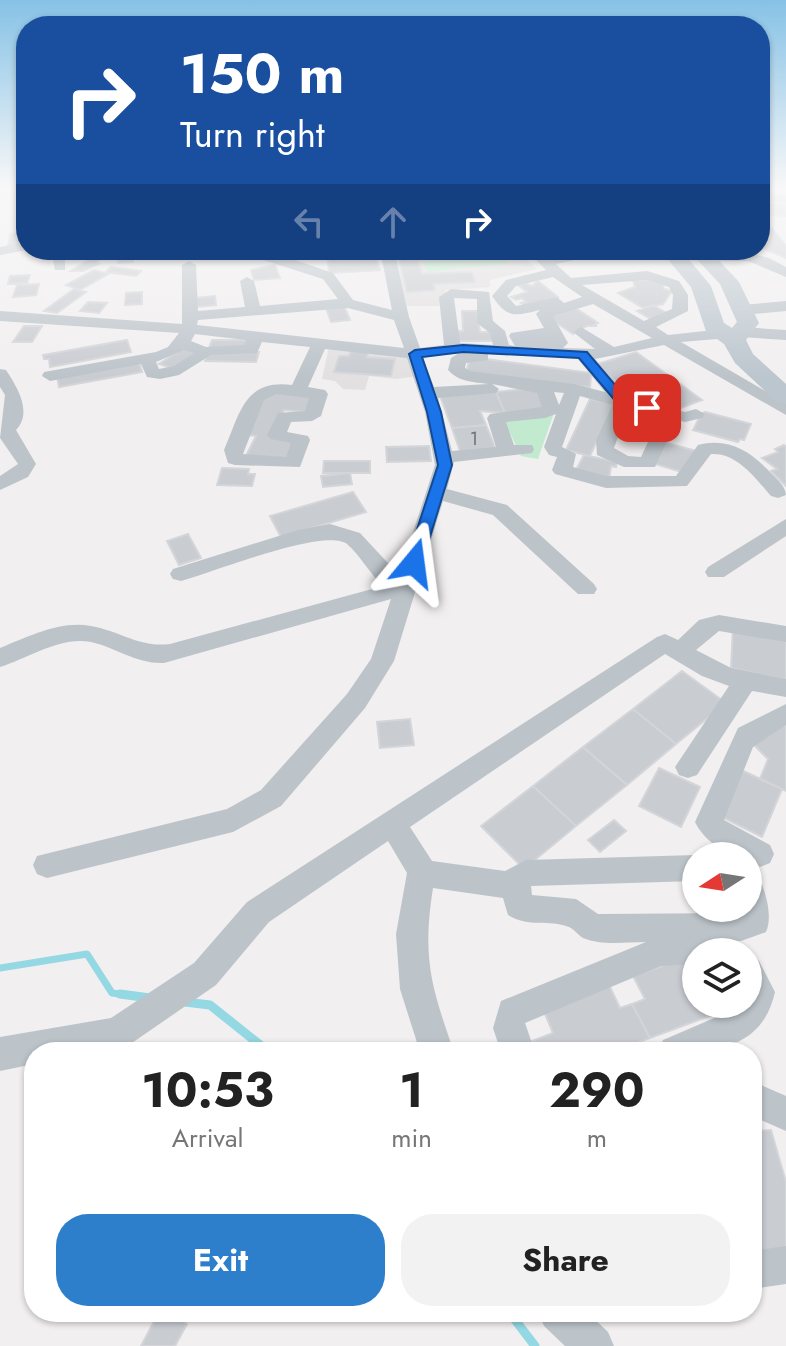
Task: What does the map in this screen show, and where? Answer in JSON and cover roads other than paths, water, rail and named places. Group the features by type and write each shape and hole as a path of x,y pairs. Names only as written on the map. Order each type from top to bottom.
{"street":[{"path":"59,260 60,267"},
{"path":"278,260 328,276 348,303"},
{"path":"47,865 233,820 271,798 356,701 382,661 445,465 428,393 401,317 389,260"},
{"path":"544,260 590,297 786,410"},
{"path":"557,272 573,260"},
{"path":"677,260 701,286 714,326 734,338 786,345"},
{"path":"707,260 729,282 748,323 734,338"},
{"path":"760,260 786,273"},
{"path":"50,376 168,354 180,344 192,323 189,265"},
{"path":"590,297 516,311 500,298 508,285 557,272 647,276 677,287 701,286"},
{"path":"212,350 251,350 260,337 261,312 247,281"},
{"path":"641,328 680,311 681,292 677,287"},
{"path":"501,346 497,331 485,323 484,295 451,293 446,297 456,349 456,370 465,376 574,389 691,418 696,414"},
{"path":"553,332 544,314 590,297"},
{"path":"192,323 348,303 401,317"},
{"path":"743,310 786,306"},
{"path":"1,313 192,323 260,337 415,354 501,346 586,360 622,402"},
{"path":"581,332 610,346"},
{"path":"456,349 586,360 610,346 662,340 786,335"},
{"path":"734,338 743,358 786,397"},
{"path":"146,358 153,373 165,374 179,370 203,354 199,348 180,344"},
{"path":"298,390 319,344"},
{"path":"0,374 15,400 12,425 3,431 27,464 21,473 0,484"},
{"path":"428,393 533,387 544,389 552,409 550,413 496,418 516,450 443,458"},
{"path":"268,389 298,390 319,394 312,416 284,417 276,435 301,440 293,463 235,459 233,450 257,397 268,389"},
{"path":"574,389 553,447 567,454 562,470 595,480 680,482 705,449 713,447 743,457 778,492"},
{"path":"622,402 603,446 609,455 624,461 648,463 671,413"},
{"path":"617,482 624,461"},
{"path":"435,492 500,510 586,589"},
{"path":"716,572 786,526"},
{"path":"181,574 305,535 330,531 353,538 376,567 404,588"},
{"path":"0,658 58,636 82,633 101,636 137,652 162,655 404,588"},
{"path":"680,652 707,626 719,623 786,634"},
{"path":"67,1042 117,1033 205,974 258,912 665,643 710,670 746,681 786,688"},
{"path":"688,767 746,681"},
{"path":"737,842 717,832 709,822 733,768 737,749 745,736 786,714"},
{"path":"392,824 417,859 421,873 411,934 416,989 434,1042"},
{"path":"682,868 526,873 516,879 518,905 576,913 590,926 597,928 741,927 755,922"},
{"path":"421,873 515,886"},
{"path":"514,1042 508,1020 512,1012 661,951 682,948"},
{"path":"697,1042 747,1018"},
{"path":"0,1054 24,1050"},
{"path":"762,1103 786,1114"},
{"path":"762,1269 786,1265"},
{"path":"569,1322 594,1346"}],"waterway":[{"path":"0,968 87,954 112,993 135,996"},
{"path":"120,994 135,996"},
{"path":"135,996 150,998"},
{"path":"185,1002 210,1005 256,1042"},
{"path":"517,1322 535,1346"}]}
